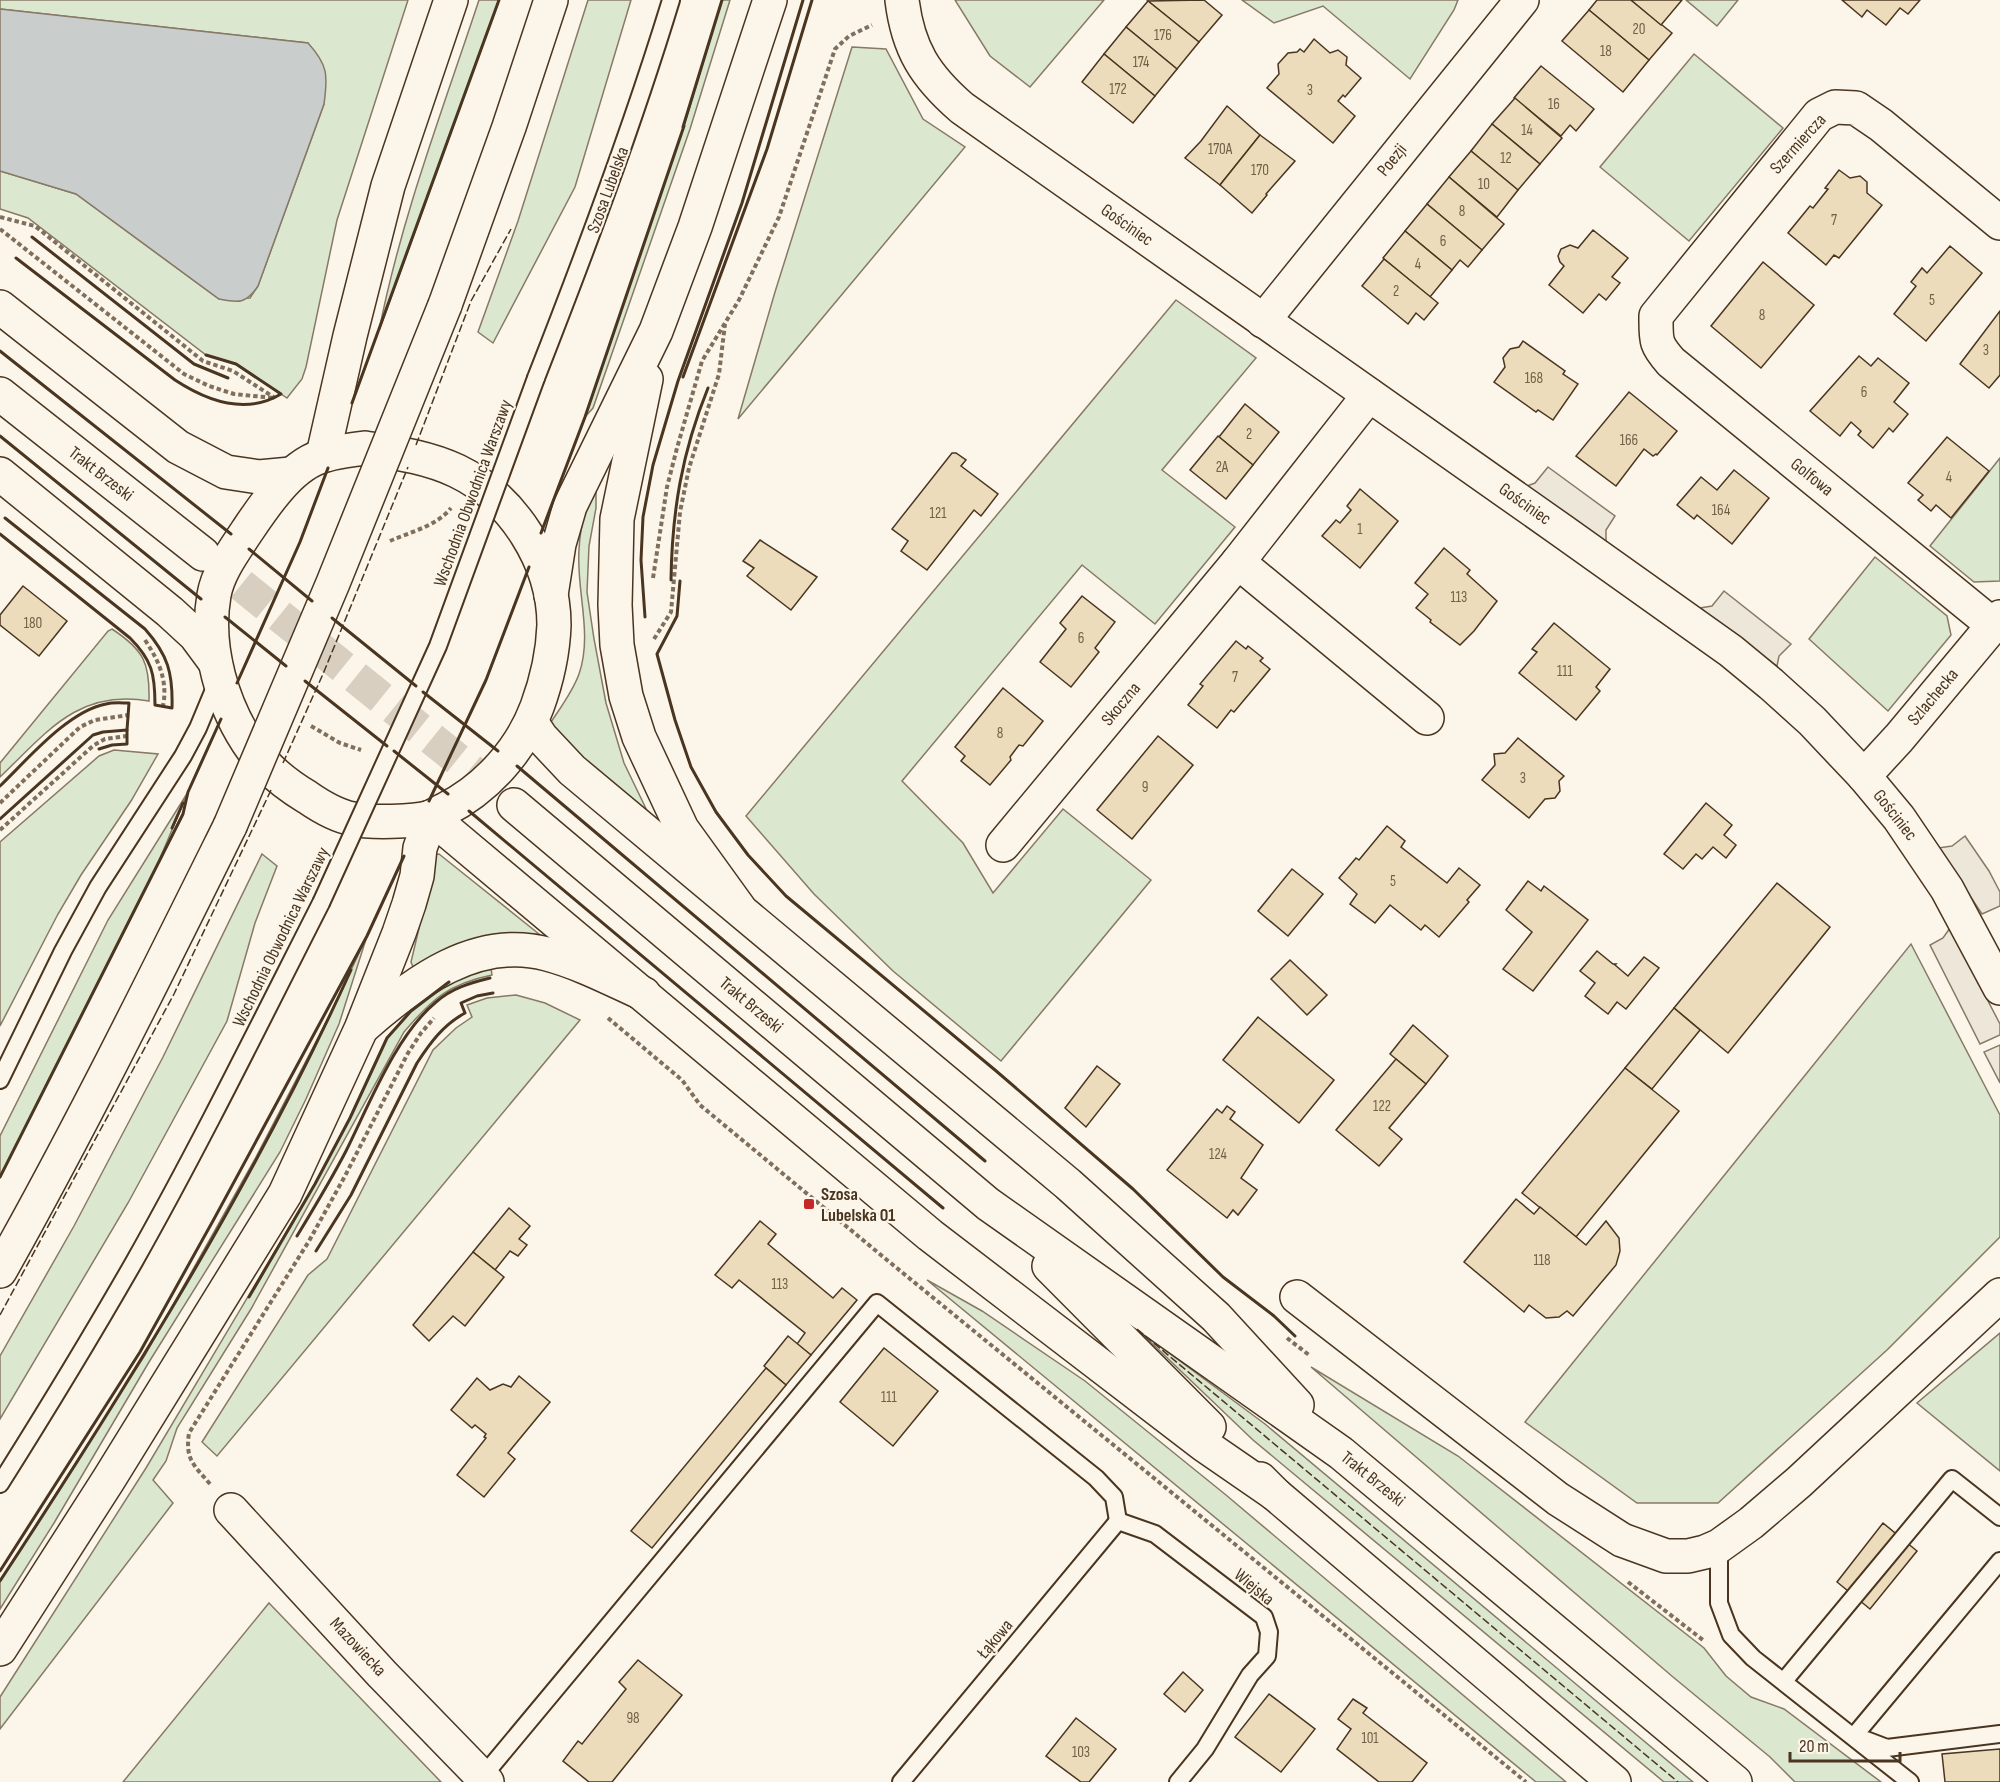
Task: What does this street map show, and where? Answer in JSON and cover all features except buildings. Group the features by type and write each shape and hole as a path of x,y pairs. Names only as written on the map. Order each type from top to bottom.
{"main road":[{"path":"323,455 369,256 388,186 451,0"},
{"path":"0,1271 142,1003 230,826 333,583 445,305 510,127 551,0"},
{"path":"550,595 559,544 570,506 656,331 695,227 770,0"},
{"name":"Poezji","path":"1263,321 1521,0"},
{"name":"Gościniec","path":"903,10 923,66 939,88 962,108 1731,651 1812,721 1864,776 1899,818 1966,922 2000,988"},
{"name":"Szermiercza","path":"1656,316 1819,115 1835,107 1856,108 1873,119 2000,223"},
{"path":"0,307 178,447 226,472 259,477 291,474"},
{"name":"Golfowa","path":"1656,316 1658,348 1671,362 1997,621"},
{"path":"656,331 617,519 615,605 617,645 626,696 636,727 663,792 682,829 739,908"},
{"name":"Trakt Brzeski","path":"0,394 203,554"},
{"name":"Skoczna","path":"1003,845 1238,562 1369,395"},
{"path":"365,448 407,454 430,460 458,472 485,488 506,508 525,533 540,559 550,595 554,623 552,656 531,722 505,761 484,784 458,803 431,817 391,821 352,819 320,805 286,784 254,751 236,721 218,670 211,628 215,592 228,560 251,525 291,474 323,455 365,448"},
{"path":"0,474 170,612 195,635 218,670"},
{"path":"1238,562 1426,718"},
{"name":"Szlachecka","path":"1864,776 1997,621"},
{"path":"531,722 540,737 572,770 1068,1184 1207,1309 1341,1453"},
{"name":"Trakt Brzeski","path":"514,805 988,1204 1341,1453 1735,1782"},
{"path":"431,817 930,1235 1204,1445 1275,1494"},
{"path":"0,1649 109,1479 285,1194 361,1029 409,904 417,876 420,848 431,817"},
{"path":"361,1029 386,1006 433,973 477,955 507,950 546,953 583,966 644,994"},
{"name":"Trakt Brzeski","path":"988,1204 1275,1494 1614,1782"},
{"path":"1297,1297 1558,1499 1622,1540 1666,1556 1688,1556 1719,1546 1751,1523 1799,1482 2000,1295"},
{"name":"Mazowiecka","path":"231,1510 482,1780"}],"lane":[{"name":"Szosa Lubelska","path":"536,378 614,173 644,88 671,0"},
{"name":"Wschodnia Obwodnica Warszawy","path":"0,1484 44,1415 134,1262 235,1073 321,903 438,646 536,378"},
{"path":"0,1080 63,951 98,888 183,756 198,728 218,670"},
{"path":"482,1780 877,1303 1096,1478 1114,1497 1118,1521"},
{"path":"1784,1681 1952,1479 2000,1517"},
{"name":"Łąkowa","path":"901,1782 1118,1521"},
{"name":"Wiejska","path":"1118,1521 1155,1534 1264,1617 1269,1632 1267,1656 1250,1675 1205,1749 1179,1782"},
{"path":"1719,1546 1719,1603 1731,1635 1753,1658 1910,1782"},
{"path":"1854,1736 2000,1561"},
{"path":"1854,1736 1887,1748 2000,1734"}],"path":[{"path":"653,581 668,487 679,439 702,361 739,300 779,217 835,49 849,36 903,10"},
{"path":"0,217 35,226 203,361 233,370 274,398 234,394 208,386 184,374 0,229"},
{"path":"653,639 671,612 680,512 689,468 719,374 726,321"},
{"path":"652,647 653,631"},
{"path":"141,636 160,667 165,681 164,706"},
{"path":"0,803 80,727 95,720 129,716"},
{"path":"309,724 340,743 368,755"},
{"path":"0,830 94,745 105,739 127,736"},
{"path":"231,1510 192,1463 186,1450 189,1433 309,1241 365,1139 408,1053 421,1033 440,1012"},
{"path":"602,1013 682,1080 700,1105 1526,1782"},
{"path":"1283,1335 1312,1356"},
{"path":"1625,1580 1643,1594"}],"green space":[{"path":"0,0 408,0 337,220 306,367 302,379 287,398 237,364 206,355 28,218 0,209 0,171 76,194 219,299 250,298 258,286 324,104 308,43 0,9"},
{"path":"479,0 499,0 379,331 411,205"},
{"path":"588,0 631,0 575,187 493,343 478,332 518,221"},
{"path":"722,0 730,0 690,129 593,408 585,417 684,126"},
{"path":"955,0 1104,0 1030,87 990,56"},
{"path":"1242,0 1458,0 1410,79 1323,6 1274,23"},
{"path":"1686,0 1738,0 1717,26"},
{"path":"852,47 886,49 923,119 965,147 738,419 775,292"},
{"path":"1694,54 1783,128 1689,241 1600,167"},
{"path":"1176,300 1256,358 1162,470 1235,527 1155,624 1082,565 902,781 963,843 993,893 1063,809 1151,880 1001,1061 893,971 814,894 746,816"},
{"path":"2000,458 2000,581 1974,582 1930,546"},
{"path":"596,478 596,508 589,546 587,592 594,639 606,703 624,763 652,821 557,738 551,722 574,687 583,659 580,541 584,513"},
{"path":"1875,557 1947,616 1951,635 1888,711 1809,639"},
{"path":"112,629 131,644 143,659 148,677 149,701 124,699 102,701 83,708 49,730 0,777 0,763"},
{"path":"114,750 158,754 131,801 81,875 58,914 0,1026 0,842 99,756"},
{"path":"188,792 158,863 0,1177 0,1136 108,920"},
{"path":"262,854 277,866 255,923 227,1021 128,1203 0,1419 0,1356 74,1226 163,1057"},
{"path":"439,854 539,934 506,936 413,967 411,962 434,855"},
{"path":"367,936 339,1024 280,1152 149,1362 54,1523 0,1609 0,1581 145,1355 256,1157 331,1013"},
{"path":"1911,944 2000,1115 2000,1237 1887,1350 1718,1503 1637,1503 1525,1422"},
{"path":"491,968 492,975 464,983 442,994 423,1010 404,1032 251,1309 177,1428 166,1461 153,1480 173,1503 0,1729 0,1697 146,1468 315,1184 350,1118 387,1038 411,1011 432,993 455,978"},
{"path":"516,995 545,1003 580,1020 217,1456 202,1442 308,1275 327,1259 433,1050 456,1028 472,1017 467,1005 487,998"},
{"path":"927,1280 982,1311 1085,1381 1226,1495 1566,1782 1536,1782"},
{"path":"1138,1330 1265,1424 1693,1782 1664,1782 1253,1440"},
{"path":"2000,1333 2000,1471 1917,1403"},
{"path":"1311,1367 1458,1456 1704,1648 1726,1676 1751,1697 1784,1709 1881,1782 1795,1782 1770,1757 1673,1677"},
{"path":"269,1603 441,1782 123,1782"}],"shaded area":[{"path":"0,9 308,43 320,58 325,71 324,104 258,286 250,296 242,301 219,299 76,194 0,171"},
{"path":"1548,467 1615,516 1606,530 1606,543 1527,486 1535,483"},
{"path":"1724,591 1791,644 1779,656 1777,666 1700,608 1712,606"},
{"path":"1965,836 1989,871 2000,892 2000,906 1982,914 1938,848 1952,846"},
{"path":"1950,928 2000,1024 2000,1035 1980,1044 1930,945 1943,938"},
{"path":"2000,1045 2000,1083 1984,1052"}],"tunnel":[{"path":"203,554 514,805"}],"fence":[{"path":"416,445 471,301 511,229"},
{"path":"283,763 323,674 408,467"},
{"path":"0,1315 174,994 272,788"},
{"path":"1137,1329 1678,1782"}],"wall":[{"path":"352,403 499,0"},
{"path":"683,127 722,0"},
{"path":"645,617 641,560 643,517 653,465 678,381 742,203 803,0"},
{"path":"683,377 767,149 812,0"},
{"path":"541,533 585,417 684,126"},
{"path":"32,237 194,364 228,378"},
{"path":"16,258 175,380 200,394 227,403 241,404 254,404 281,394 236,364 206,355"},
{"path":"0,351 231,534"},
{"path":"671,580 680,482 691,435 708,388"},
{"path":"0,436 201,599"},
{"path":"237,683 300,542 328,468"},
{"path":"0,534 130,638 143,653 151,668 155,705 172,708 168,665 153,638 145,629 5,518"},
{"path":"249,549 312,601"},
{"path":"429,801 486,680 529,567"},
{"path":"680,581 677,616 657,654 691,767 716,812 748,855 786,896 995,1070 1133,1189 1223,1277 1274,1316 1295,1336"},
{"path":"225,617 286,666"},
{"path":"332,618 416,686"},
{"path":"305,681 387,746"},
{"path":"423,692 498,751"},
{"path":"0,786 35,750 63,726 92,708 109,703 129,703 127,730"},
{"path":"0,1177 183,814 188,792 221,719"},
{"path":"0,819 93,735 127,730 127,744 99,749"},
{"path":"394,751 448,794"},
{"path":"517,766 985,1161"},
{"path":"172,828 183,803"},
{"path":"469,811 943,1208"},
{"path":"0,1571 140,1352 367,936 404,856"},
{"path":"0,1581 142,1358 231,1206 273,1128 351,970"},
{"path":"297,1236 334,1173 374,1092 408,1033 442,997 462,987 490,978"},
{"path":"249,1297 315,1184 350,1118 387,1038 411,1011 449,982"},
{"path":"316,1251 351,1195 417,1063 444,1029 465,1013 461,1003 477,996 493,993"}],"place":[{"name":"Szosa Lubelska 01","path":"809,1204"}]}
